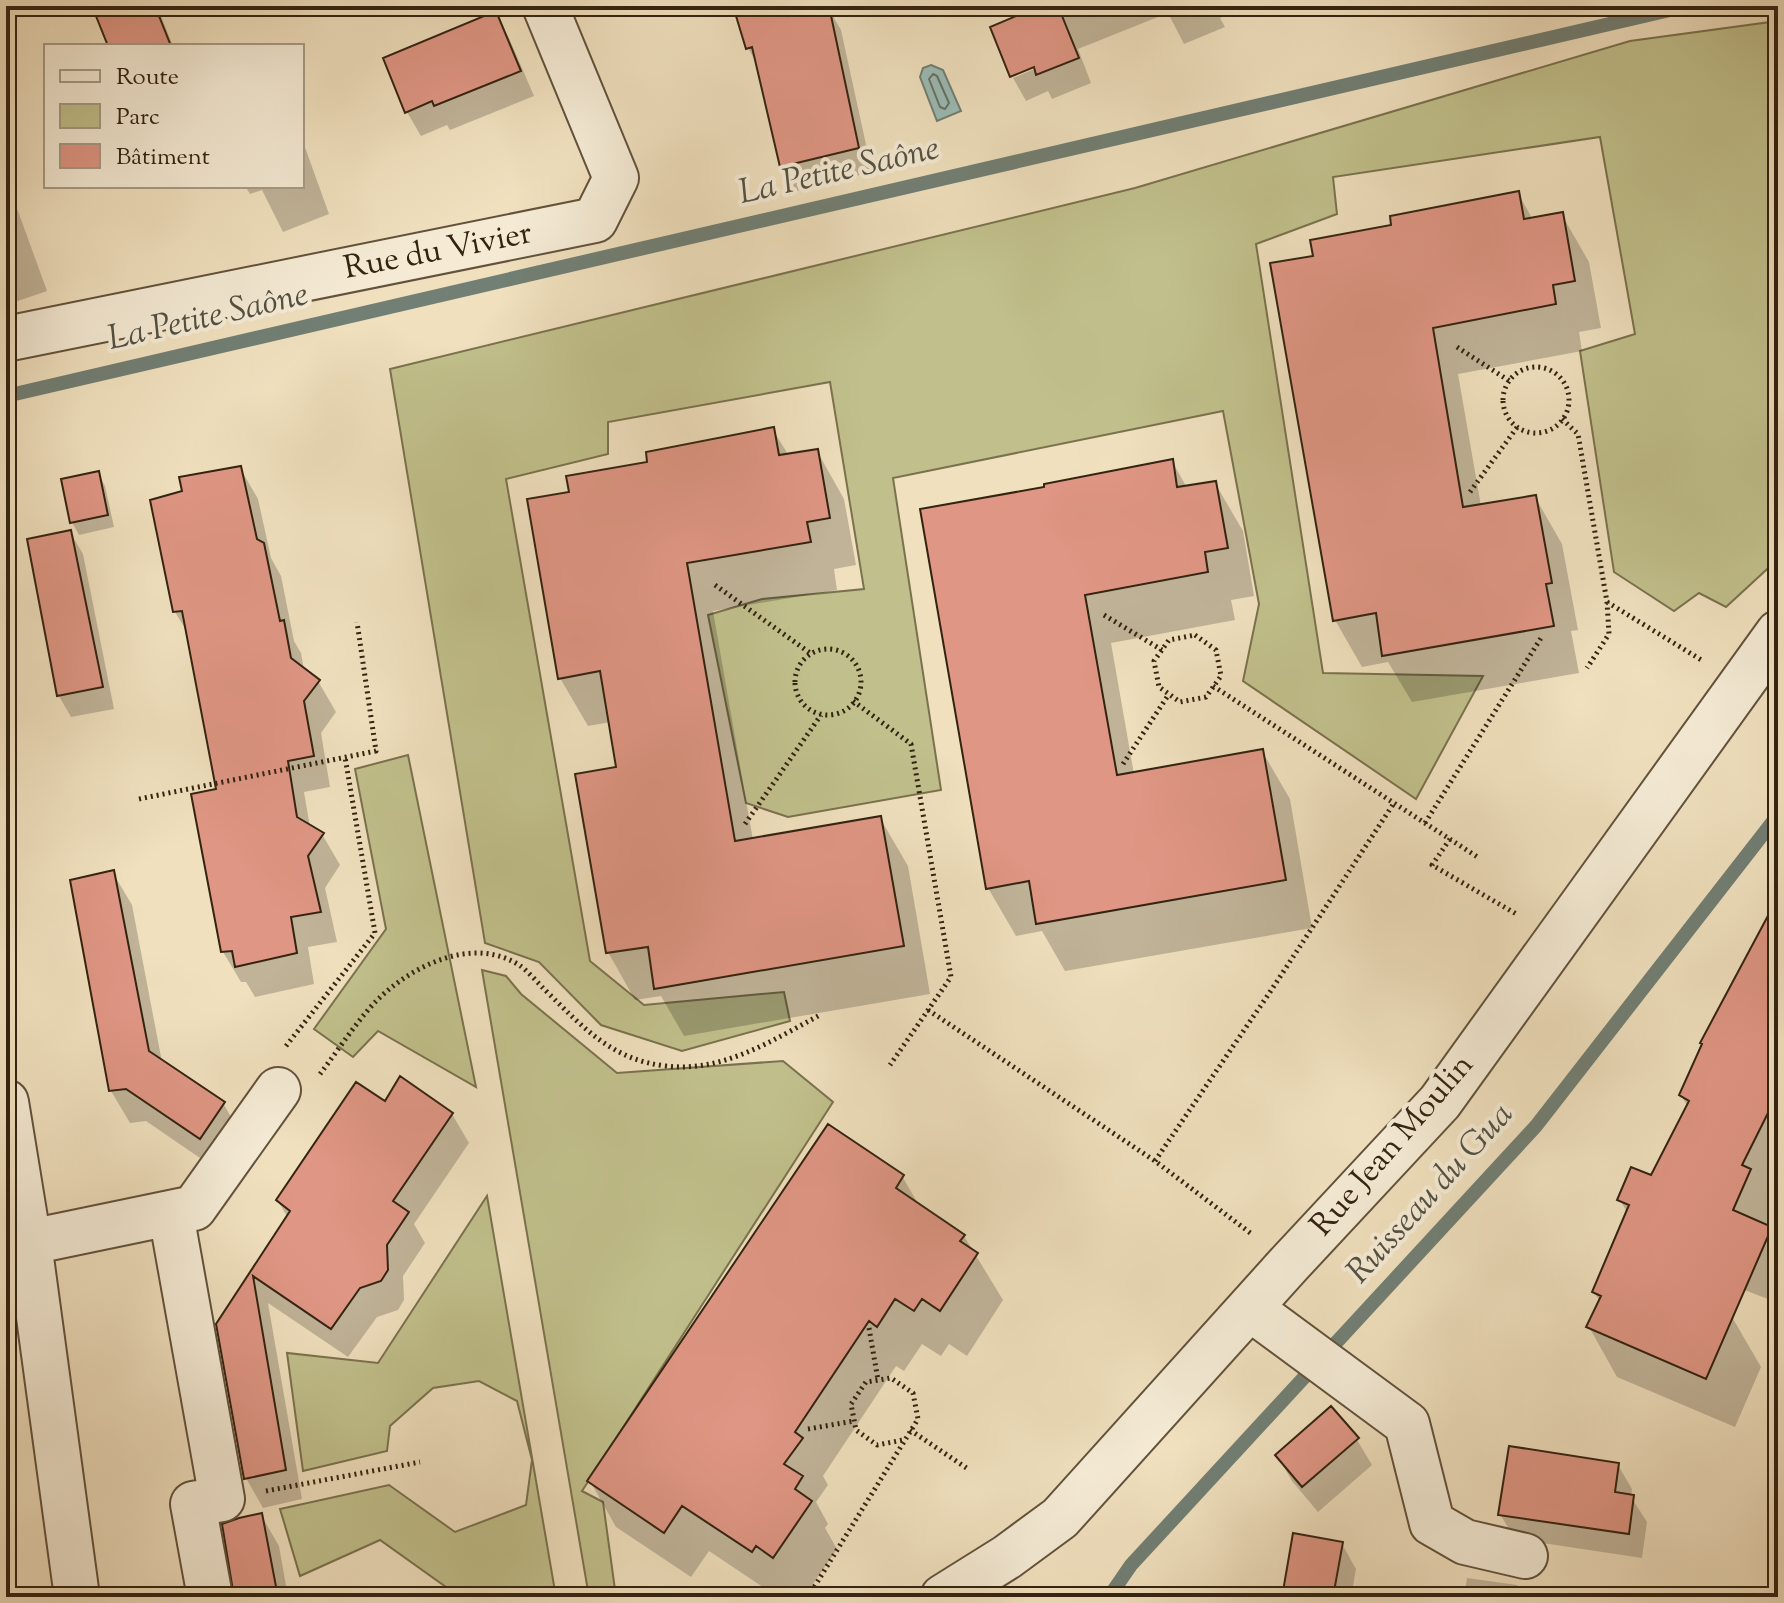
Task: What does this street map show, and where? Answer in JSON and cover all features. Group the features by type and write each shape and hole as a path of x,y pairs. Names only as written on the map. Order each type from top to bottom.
{"street":[{"name":"Rue du Vivier","path":"6,339 595,220 616,178 545,6"},
{"name":"Rue Jean Moulin","path":"947,1596 1060,1518 1440,1102 1778,633"},
{"path":"18,1245 194,1208 278,1090"},
{"path":"6,1102 18,1245 77,1597"},
{"path":"171,1214 222,1499 193,1504 210,1597"},
{"path":"1251,1309 1407,1424 1432,1523 1465,1542 1525,1556"}],"path":[{"path":"1457,347 1511,382"},
{"path":"1544,367 1565,382 1570,407 1562,419 1555,429 1529,434 1508,419 1503,393 1518,371 1544,367"},
{"path":"1562,419 1578,434 1607,602 1609,634 1587,668"},
{"path":"1470,492 1518,426"},
{"path":"715,585 810,653"},
{"path":"1607,602 1741,685"},
{"path":"1104,615 1162,650"},
{"path":"139,799 376,751 357,622"},
{"path":"1195,635 1216,650 1221,676 1213,686 1206,697 1180,702 1159,687 1154,661 1169,640 1195,635"},
{"path":"1425,823 1541,638"},
{"path":"835,648 857,663 862,689 853,701 847,711 821,715 799,701 795,675 810,653 835,648"},
{"path":"1213,686 1479,858"},
{"path":"1123,764 1169,694"},
{"path":"853,701 911,744 951,977 890,1065"},
{"path":"745,824 821,715"},
{"path":"345,757 375,933 278,1057 278,1090 316,1080 369,1009 402,978 452,956 481,952 518,964 586,1032 625,1057 667,1067 706,1065 756,1050 820,1015"},
{"path":"1155,1161 1394,803"},
{"path":"1450,839 1432,865 1558,939"},
{"path":"928,1010 1155,1161 1290,1263"},
{"path":"869,1328 878,1380"},
{"path":"808,1597 918,1419 913,1393 891,1378 866,1382 851,1404 856,1430 877,1445 903,1440"},
{"path":"808,1429 854,1421"},
{"path":"910,1430 968,1469"},
{"path":"222,1499 420,1462"}],"green space":[{"path":"1778,21 1778,559 1726,607 1699,593 1674,611 1614,572 1580,351 1635,334 1600,137 1333,177 1337,214 1256,244 1323,673 1483,676 1416,799 1243,681 1259,604 1223,411 893,478 941,790 788,817 746,803 708,615 762,599 864,589 830,382 608,422 608,454 506,479 590,961 644,1005 784,992 790,1021 682,1051 601,1025 539,962 485,943 390,369 1135,188 1630,41"},
{"path":"408,755 476,1087 378,1031 353,1057 314,1029 386,929 355,769"},
{"path":"482,970 506,976 521,994 617,1073 783,1061 833,1102 582,1491 603,1502 616,1597 589,1597"},
{"path":"487,1196 556,1597 460,1597 380,1540 300,1576 280,1509 389,1485 455,1532 526,1505 532,1460 517,1401 479,1381 433,1388 390,1426 387,1451 303,1471 287,1353 378,1363"}],"water":[{"path":"931,65 943,70 961,111 937,121 920,77 923,68"}],"building":[{"path":"92,6 155,6 170,44 107,44"},
{"path":"733,6 785,6 788,16 818,6 829,6 859,148 780,167 752,47 746,49"},
{"path":"1040,6 1058,6 1079,58 1036,75 1034,67 1010,77 990,27"},
{"path":"496,11 521,71 434,106 432,101 405,113 383,58"},
{"path":"1519,191 1524,219 1563,212 1575,281 1553,285 1556,304 1433,328 1463,507 1536,495 1552,583 1546,584 1554,626 1382,656 1376,613 1333,621 1270,263 1313,256 1310,240 1391,225 1390,216"},
{"path":"774,427 779,455 818,449 830,518 807,522 811,542 687,563 735,841 881,816 904,946 654,989 648,947 606,953 575,774 616,767 600,671 558,679 527,499 569,492 566,476 647,462 646,452"},
{"path":"1173,459 1177,487 1216,481 1228,548 1205,552 1208,572 1085,595 1117,775 1263,749 1286,880 1036,924 1029,881 986,889 920,509 1044,487 1044,484"},
{"path":"241,466 257,539 264,543 291,658 320,680 304,701 314,756 288,761 297,817 324,833 308,856 321,912 291,917 297,953 235,967 232,951 221,952 191,794 216,789 182,611 173,612 150,500 182,491 179,477"},
{"path":"99,471 108,515 70,523 61,479"},
{"path":"71,530 103,687 57,696 27,539"},
{"path":"114,870 149,1051 225,1102 200,1139 126,1089 109,1091 70,880"},
{"path":"1778,897 1778,1093 1742,1165 1751,1169 1733,1210 1772,1227 1706,1379 1586,1327 1601,1296 1592,1292 1629,1205 1617,1200 1631,1167 1651,1175 1689,1101 1679,1095 1700,1043"},
{"path":"400,1076 453,1113 393,1201 409,1212 387,1245 388,1270 381,1281 360,1288 331,1329 253,1276 286,1470 244,1479 216,1324 290,1211 276,1200 356,1082 385,1101"},
{"path":"828,1124 904,1175 896,1188 965,1235 960,1241 978,1253 940,1311 922,1299 914,1311 895,1299 877,1327 869,1321 795,1432 803,1438 784,1464 803,1476 795,1489 812,1501 773,1558 756,1546 752,1552 682,1506 664,1533 587,1481"},
{"path":"1331,1406 1359,1438 1302,1487 1275,1455"},
{"path":"1509,1446 1619,1463 1615,1492 1634,1495 1629,1534 1498,1515"},
{"path":"262,1513 278,1597 234,1597 222,1524"},
{"path":"1293,1533 1343,1542 1333,1597 1282,1597"}],"waterway":[{"name":"La Petite Saône","path":"6,396 1687,6"},
{"name":"Ruisseau du Gua","path":"1109,1597 1131,1565 1536,1126 1778,815"}]}
